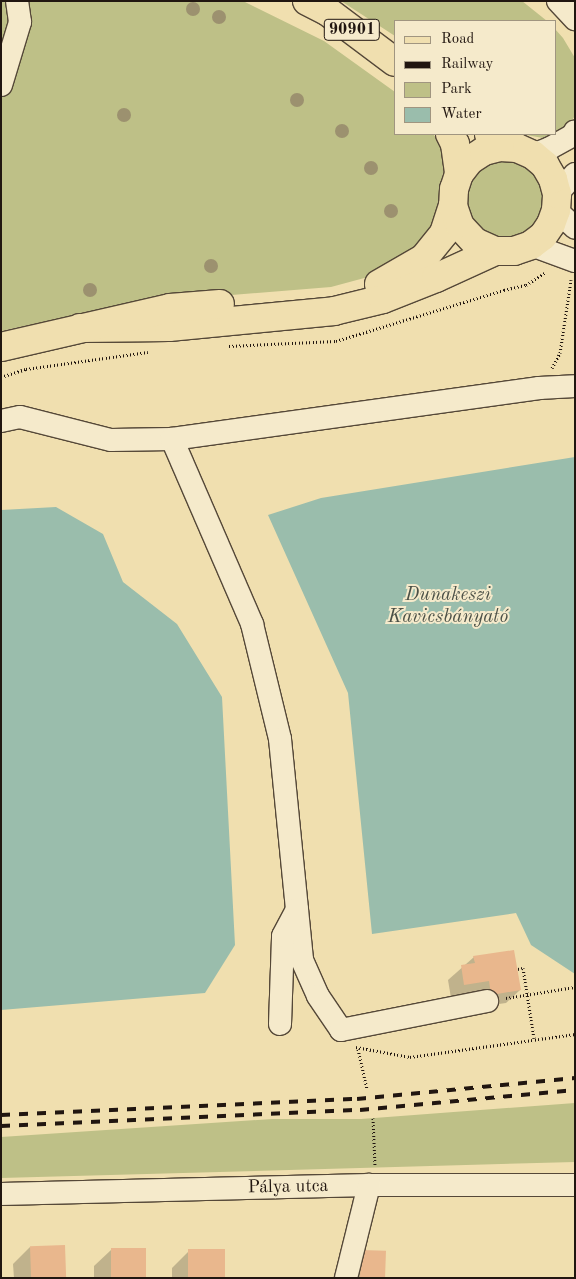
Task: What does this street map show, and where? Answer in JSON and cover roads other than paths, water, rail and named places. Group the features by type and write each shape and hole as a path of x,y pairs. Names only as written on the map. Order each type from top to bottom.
{"main road":[{"name":"90901","path":"307,1 327,11 394,61"},
{"name":"90901","path":"334,1 394,41"},
{"path":"450,135 455,144 459,174"},
{"path":"1,346 170,308 332,294 379,284 424,258 444,233 453,206 454,189 459,174 470,160 484,151 494,140 533,155 545,165 553,179 563,211 531,245 514,251 495,251 475,242 465,232 460,226 453,206"},
{"path":"80,328 169,327 334,311 383,299 436,278 495,251"}],"street":[{"path":"1,86 20,22 18,1"},
{"path":"558,1 575,19"},
{"path":"533,155 573,135 575,131"},
{"path":"563,211 575,174"},
{"path":"531,245 575,261"},
{"path":"1,420 20,417 111,440 172,439 539,388 575,386"},
{"path":"172,439 252,624 280,739 302,960 318,996 341,1030 488,1001"},
{"path":"280,1024 283,936 297,910"},
{"path":"346,1278 372,1180"},
{"name":"Pálya utca","path":"1,1194 372,1180 575,1185"}],"water":[{"name":"Dunakeszi Kavicsbányató","path":"575,457 575,974 531,945 516,913 372,934 348,693 268,515 321,498"},
{"path":"56,507 103,534 123,582 177,624 222,697 235,945 205,993 1,1010 1,510"}],"railway":[{"path":"1,1115 357,1099 575,1078"},
{"path":"1,1126 360,1110 575,1090"}]}
